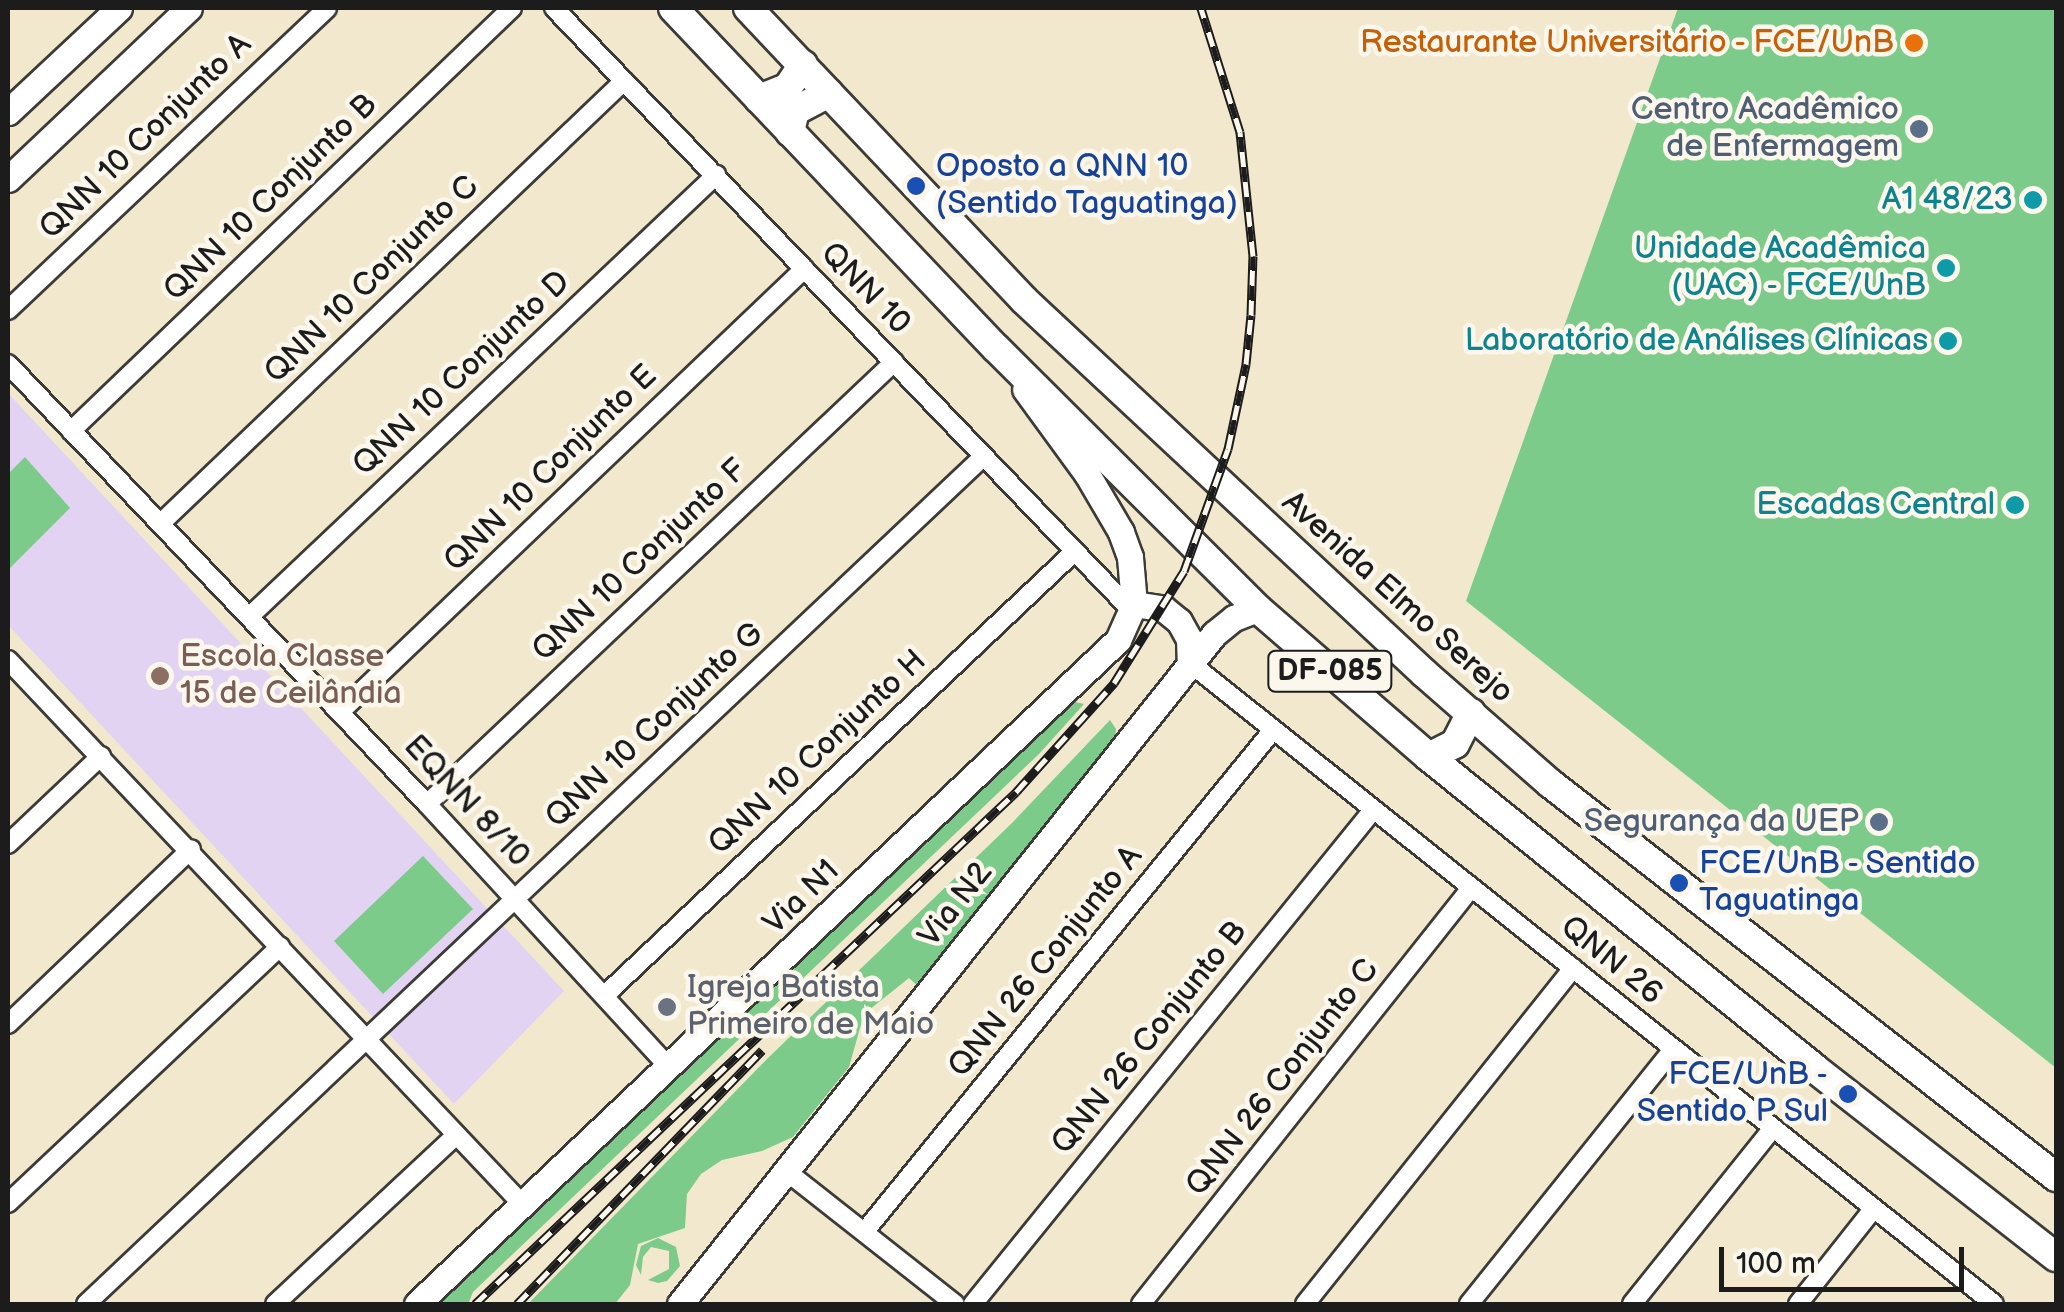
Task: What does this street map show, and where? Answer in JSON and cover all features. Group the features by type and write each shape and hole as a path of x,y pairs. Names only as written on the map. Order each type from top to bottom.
{"main road":[{"path":"8,128 18,116 17,103 118,8"},
{"path":"44,145 80,94 157,20 156,8"},
{"path":"10,175 188,8"},
{"name":"DF-085","path":"673,8 996,348 1258,609 1429,757 1814,1068 2056,1257"},
{"name":"Avenida Elmo Serejo","path":"748,8 1024,300 1470,714 1551,784 2056,1177"},
{"path":"759,100 788,87 802,65"},
{"path":"790,132 795,111 829,93"},
{"path":"996,348 1106,504 1130,557 1133,607 1164,609 1180,622 1189,639 1190,663"},
{"name":"Via N1","path":"416,1304 1099,659 1118,640 1133,607"},
{"name":"Via N2","path":"680,1304 1190,663 1227,622 1258,609"},
{"path":"1429,757 1455,744 1470,714"}],"street":[{"name":"QNN 10 Conjunto A","path":"8,310 327,8"},
{"name":"QNN 10 Conjunto B","path":"71,431 512,8"},
{"name":"QNN 10","path":"554,8 1074,552 1133,607"},
{"name":"QNN 10 Conjunto C","path":"161,523 624,80"},
{"name":"QNN 10 Conjunto D","path":"250,616 716,175"},
{"name":"QNN 10 Conjunto E","path":"340,712 804,269"},
{"name":"QNN 10 Conjunto F","path":"427,804 894,362"},
{"name":"EQNN 8/10","path":"8,364 427,804 670,1068"},
{"name":"QNN 10 Conjunto G","path":"86,1304 984,456"},
{"name":"QNN 10 Conjunto H","path":"604,996 1074,552"},
{"name":"QNN 26","path":"1190,663 1874,1208 1970,1297 1994,1304"},
{"path":"9,664 191,849 522,1204"},
{"name":"QNN 26 Conjunto A","path":"864,1232 1274,730"},
{"path":"8,844 101,756"},
{"name":"QNN 26 Conjunto B","path":"973,1304 1373,810"},
{"path":"8,1024 191,849"},
{"name":"QNN 26 Conjunto C","path":"1141,1304 1472,888"},
{"path":"8,1203 280,947"},
{"path":"1305,1304 1573,968"},
{"path":"1469,1304 1672,1049"},
{"path":"1632,1304 1772,1129"},
{"path":"275,1304 456,1135"},
{"path":"786,1172 955,1304"},
{"path":"1798,1304 1874,1208"}],"shaded area":[{"path":"8,393 564,991 454,1104 8,625"}],"green space":[{"path":"1678,8 2056,8 2056,1068 1466,601"},
{"path":"25,457 70,508 8,570 8,474"},
{"path":"1071,701 1084,704 1039,754 473,1292 469,1302 439,1304 577,1172 575,1168"},
{"path":"1110,720 1116,729 1115,740 920,988 909,978 864,1014 849,1067 793,1137 762,1151 722,1160 701,1174 687,1194 685,1228 638,1244 630,1285 615,1304 528,1304 768,1058 1012,823"},
{"path":"423,856 473,909 383,994 334,941"},
{"path":"658,1238 676,1247 680,1266 667,1281 658,1283 648,1280 669,1269 669,1251 651,1247 643,1257 641,1275 636,1265 641,1246"}],"railway":[{"path":"475,1304 1016,792 1114,683 1184,571 1228,449 1246,364 1253,256 1240,132 1201,8"},
{"path":"517,1304 762,1050"}],"place":[{"name":"Restaurante Universitário - FCE/UnB","path":"1914,43"},
{"name":"Centro Acadêmico de Enfermagem","path":"1919,129"},
{"name":"Oposto a QNN 10 (Sentido Taguatinga)","path":"916,186"},
{"name":"A1 48/23","path":"2033,200"},
{"name":"Unidade Acadêmica (UAC) - FCE/UnB","path":"1946,268"},
{"name":"Laboratório de Análises Clínicas","path":"1948,341"},
{"name":"Escadas Central","path":"2015,505"},
{"name":"Escola Classe 15 de Ceilândia","path":"160,676"},
{"name":"Segurança da UEP","path":"1879,822"},
{"name":"FCE/UnB - Sentido Taguatinga","path":"1679,883"},
{"name":"Igreja Batista Primeiro de Maio","path":"667,1007"},
{"name":"FCE/UnB - Sentido P Sul","path":"1848,1094"}]}
